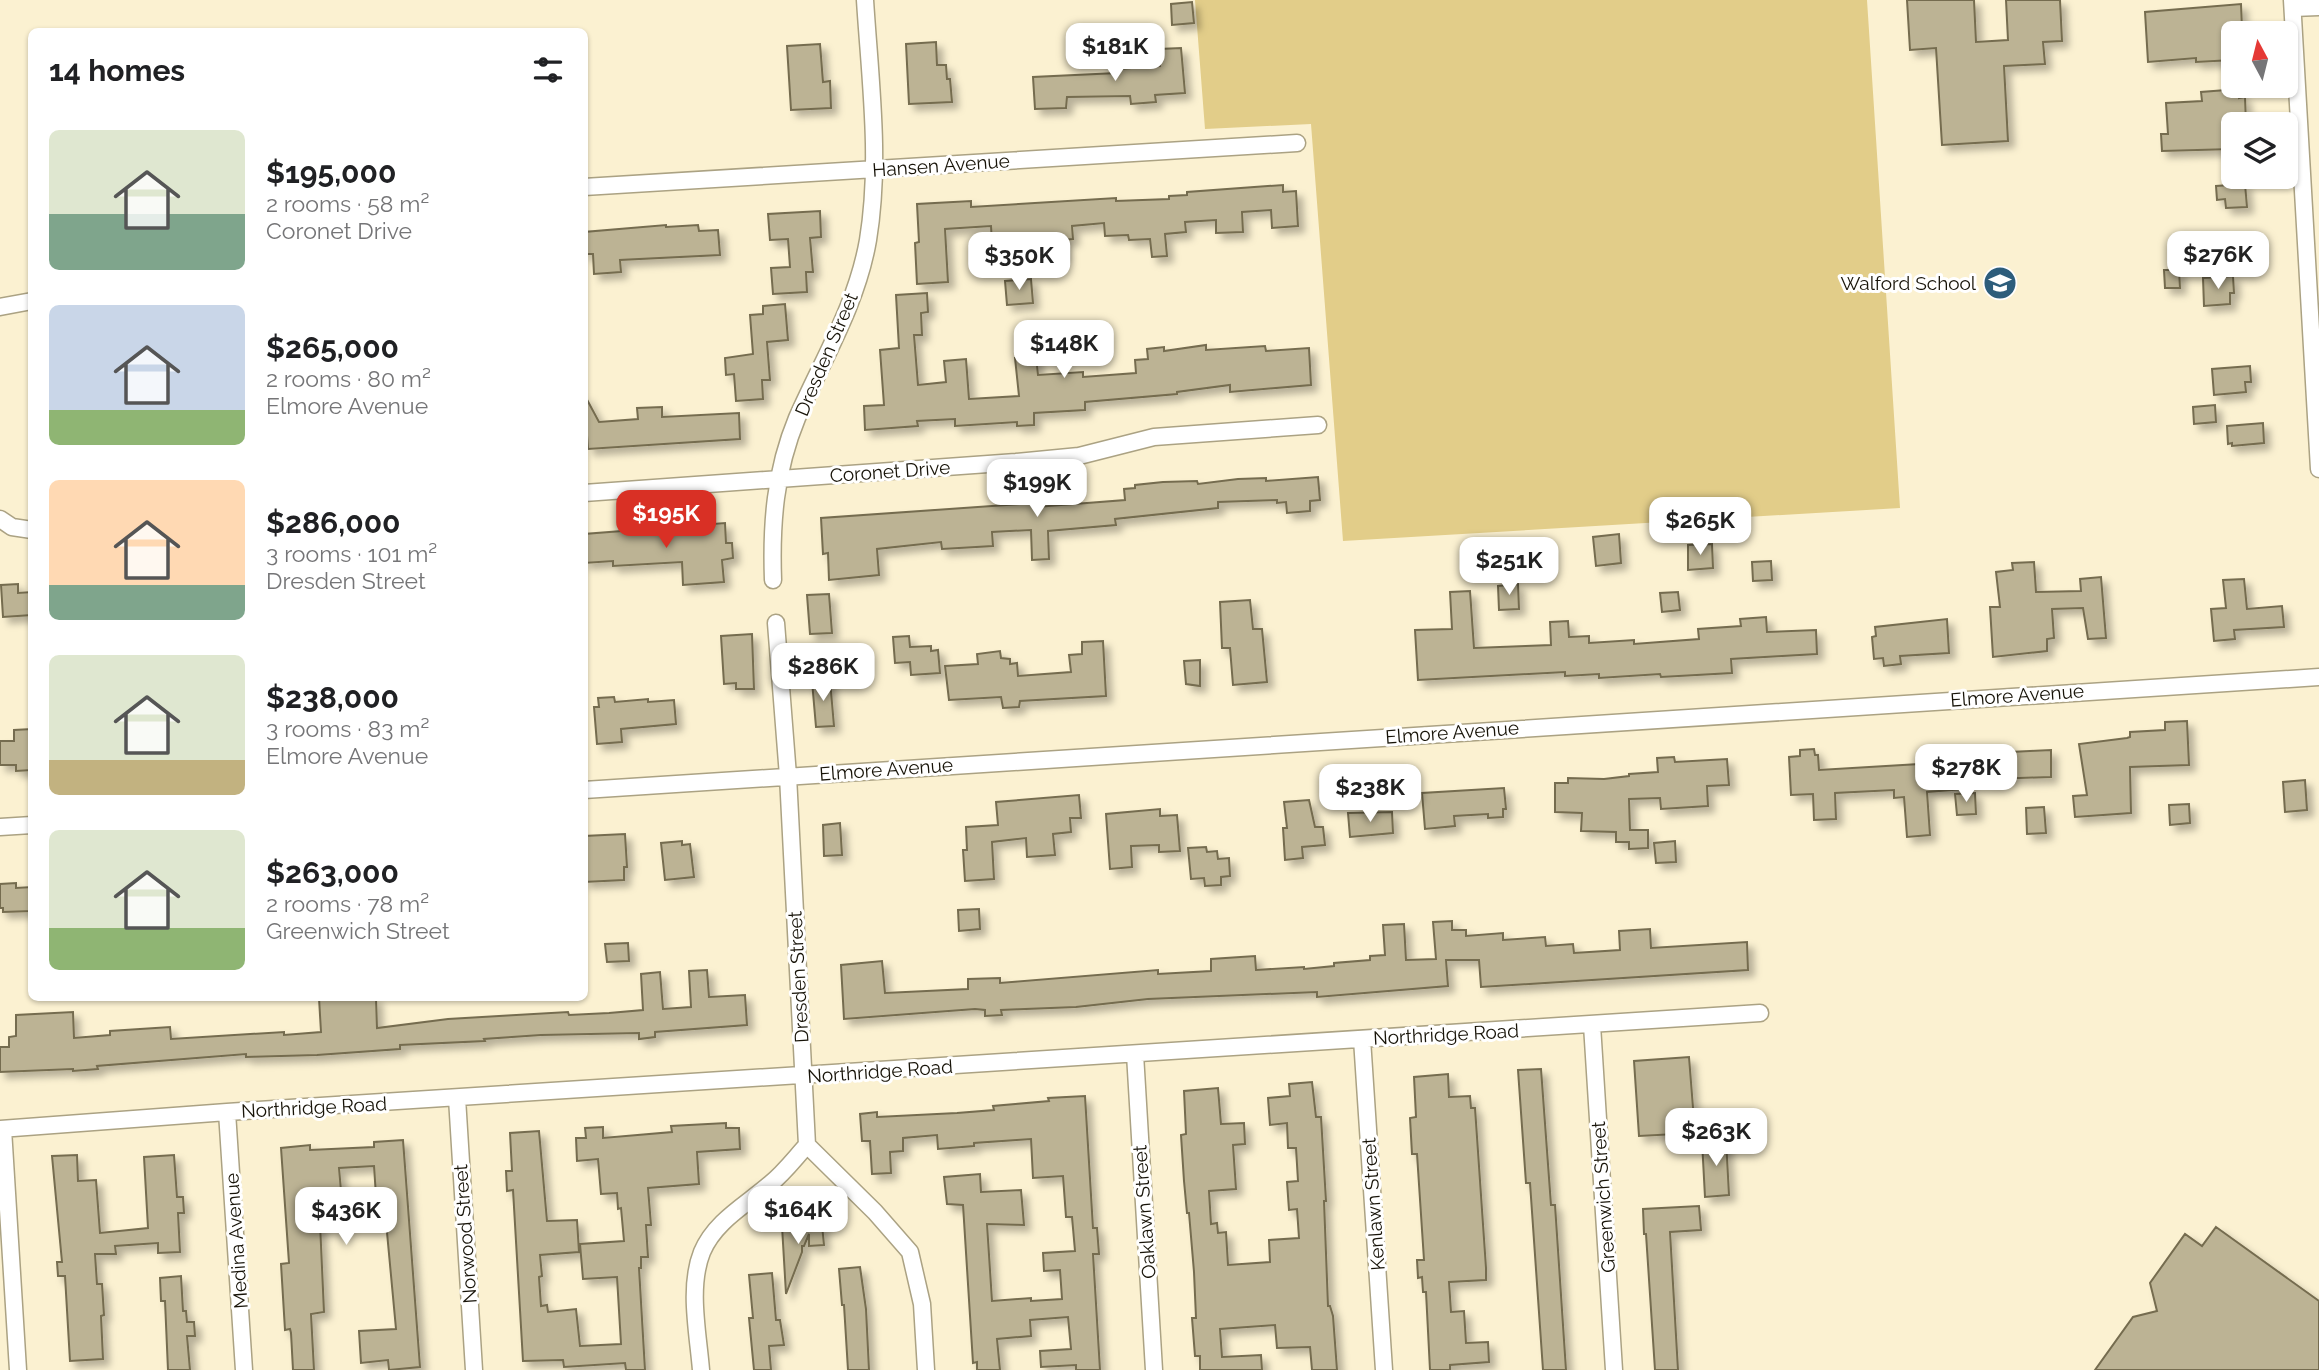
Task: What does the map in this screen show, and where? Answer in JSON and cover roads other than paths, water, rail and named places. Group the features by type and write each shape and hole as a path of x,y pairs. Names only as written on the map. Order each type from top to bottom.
{"street":[{"name":"Dresden Street","path":"773,580 771,529 778,480 796,420 838,333 868,241 875,170 865,0"},
{"path":"2319,7 2292,4 2315,333 2319,469"},
{"name":"Hansen Avenue","path":"588,187 1297,143"},
{"path":"0,307 28,302"},
{"name":"Coronet Drive","path":"588,493 1079,456 1154,437 1318,425"},
{"path":"0,519 12,527 28,529"},
{"name":"Dresden Street","path":"776,623 788,776 807,1145"},
{"name":"Elmore Avenue","path":"588,790 2319,677"},
{"path":"0,827 28,825"},
{"name":"Northridge Road","path":"1,1129 1760,1013"},
{"name":"Greenwich Street","path":"1592,1025 1614,1370"},
{"name":"Kenlawn Street","path":"1362,1039 1384,1370"},
{"name":"Oaklawn Street","path":"1135,1054 1154,1370"},
{"name":"Norwood Street","path":"457,1098 474,1370"},
{"name":"Medina Avenue","path":"227,1112 244,1370"},
{"path":"1,1129 19,1370"},
{"path":"701,1370 696,1276 702,1252 714,1232 735,1211 772,1183 807,1145 875,1212 910,1252 922,1304 926,1370"}],"place":[{"name":"Walford School","path":"2000,283"}]}
